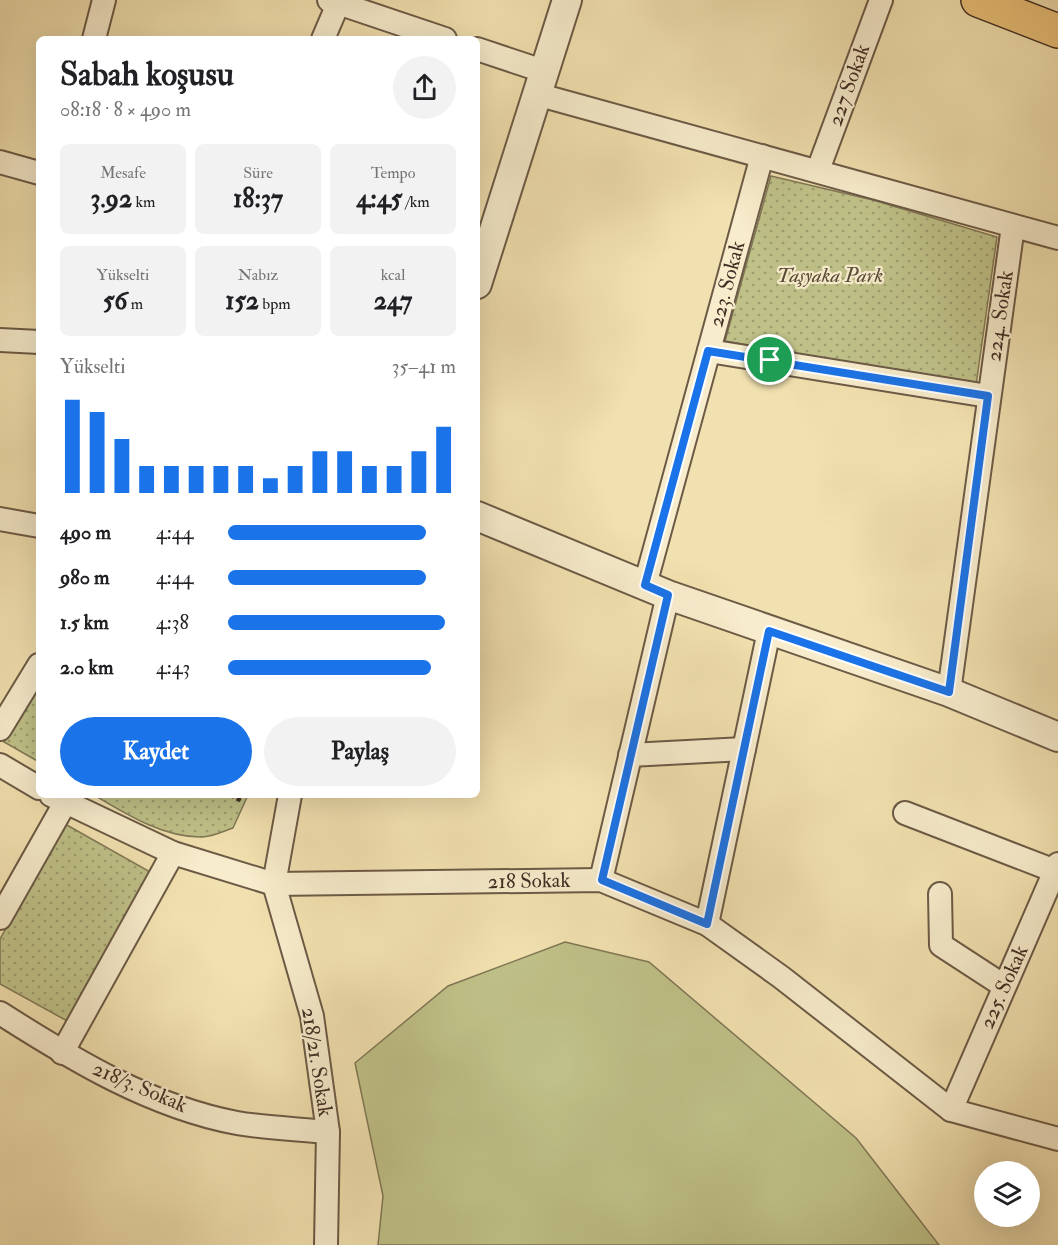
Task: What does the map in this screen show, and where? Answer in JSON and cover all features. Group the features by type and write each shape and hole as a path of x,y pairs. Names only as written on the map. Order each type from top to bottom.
{"main road":[{"path":"978,0 1058,31"}],"street":[{"path":"95,36 104,0"},
{"path":"480,275 539,82 567,0"},
{"name":"227 Sokak","path":"818,170 881,0"},
{"path":"323,36 333,2 383,9 440,36"},
{"path":"480,51 539,82 762,156 1058,238"},
{"name":"223. Sokak","path":"602,880 630,755 656,590 708,351 762,156"},
{"path":"0,162 36,172"},
{"name":"224. Sokak","path":"949,692 1013,226"},
{"path":"0,340 36,342"},
{"path":"708,351 988,396"},
{"path":"480,517 656,590 949,692 1058,737"},
{"path":"0,519 36,525"},
{"path":"707,924 769,631"},
{"path":"0,729 36,670"},
{"path":"630,755 744,749"},
{"path":"0,765 36,786"},
{"path":"274,884 289,798"},
{"path":"0,918 58,799"},
{"name":"218 Sokak","path":"58,799 173,853 274,884 602,880 707,924 781,977 951,1110 1058,1139"},
{"path":"905,813 1056,868"},
{"path":"62,1053 173,853"},
{"name":"225. Sokak","path":"951,1110 1056,868"},
{"name":"218/21. Sokak","path":"274,884 312,1016 328,1132 326,1245"},
{"path":"940,894 941,945 1005,986"},
{"name":"218/3. Sokak","path":"0,1013 62,1053 166,1103 236,1123 328,1132"}],"path":[{"path":"236,798 242,801"}],"green space":[{"name":"Taşyaka Park","path":"771,176 873,200 997,237 976,385 725,341"},
{"path":"36,689 36,760 4,742"},
{"path":"99,798 247,798 233,828 202,837 174,834 132,817"},
{"path":"65,824 152,873 69,1022 0,984 0,939"},
{"path":"565,942 649,962 856,1138 939,1245 378,1245 383,1196 355,1063 448,986"}],"route":[{"path":"708,351 770,360 988,396 949,692 769,631 707,924 602,880 668,595 645,585 708,351"}]}
